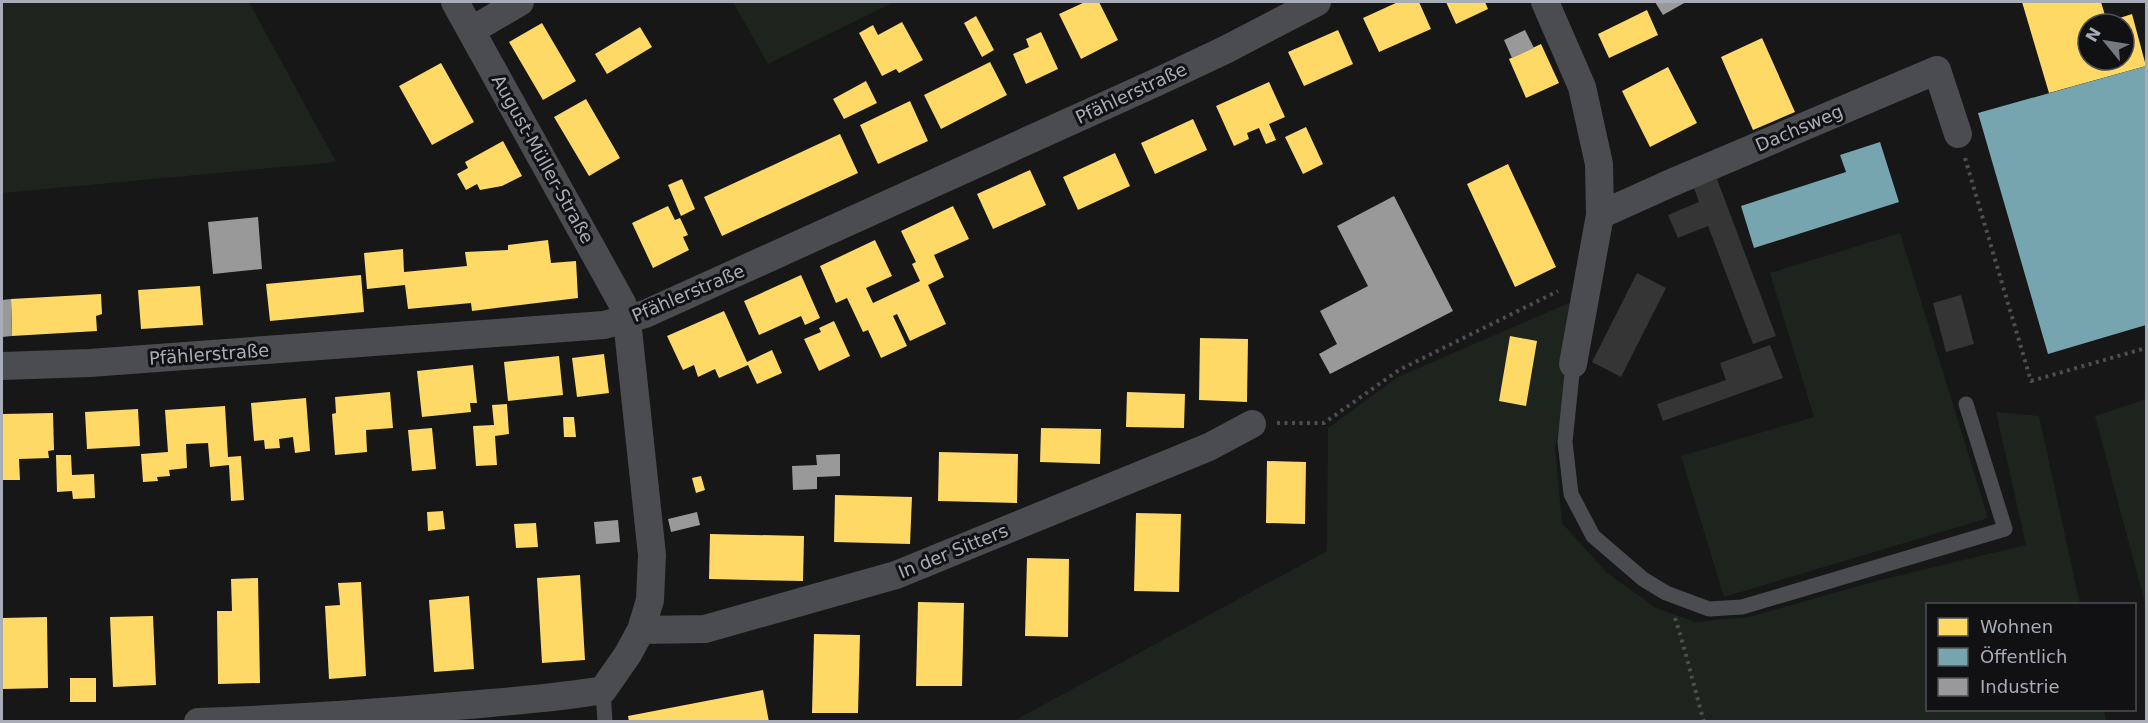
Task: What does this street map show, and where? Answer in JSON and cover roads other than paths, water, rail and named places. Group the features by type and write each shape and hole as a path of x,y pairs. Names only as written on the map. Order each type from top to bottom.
{"street":[{"name":"August-Müller-Straße","path":"455,2 622,303 627,320"},
{"path":"472,30 520,2"},
{"name":"Pfählerstraße","path":"2,366 90,363 604,325 627,320 645,314 1155,83 1317,2"},
{"path":"1545,2 1582,87 1599,164 1600,215 1573,364"},
{"name":"Dachsweg","path":"1600,215 1937,69 1958,134"},
{"path":"198,722 266,720 435,708 579,695 603,690 628,654 641,630 650,600 652,555 627,320"},
{"name":"In der Sitters","path":"641,630 705,629 896,575 1209,447 1252,424"}],"lane":[{"path":"1573,364 1565,442 1571,494 1593,536 1643,579 1666,593 1709,609 1742,607 2005,529 1966,404"},
{"path":"603,690 604,722"}]}
